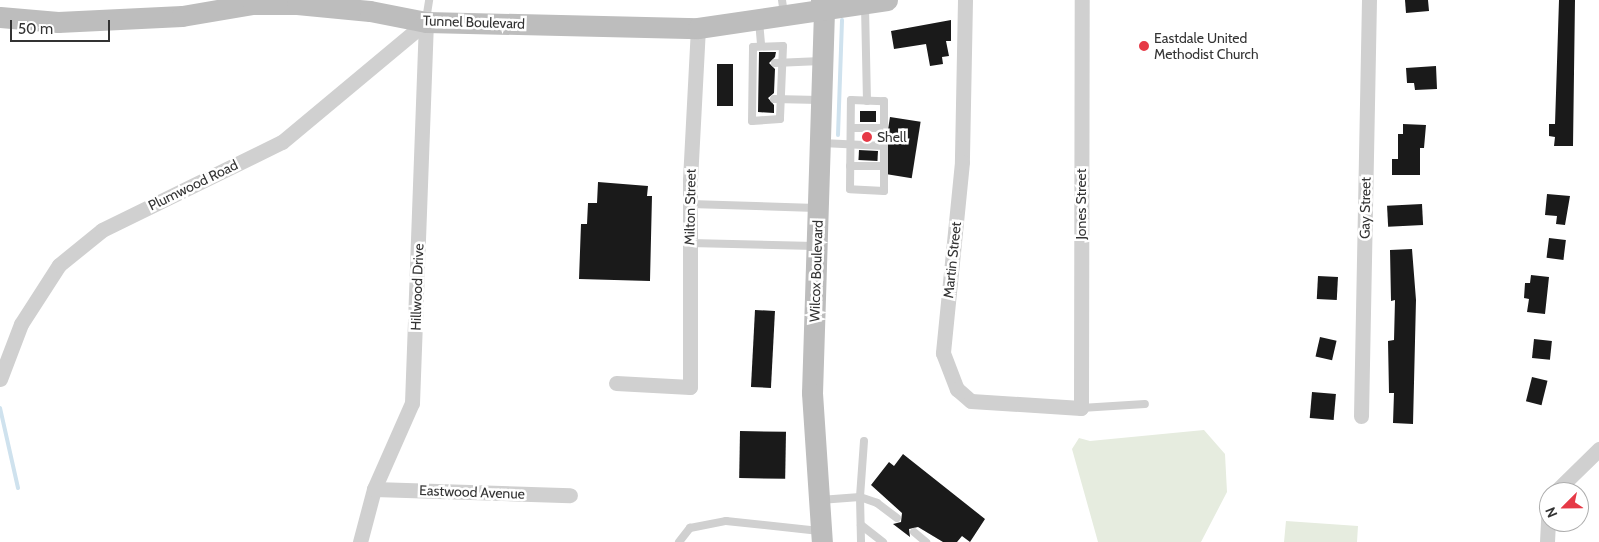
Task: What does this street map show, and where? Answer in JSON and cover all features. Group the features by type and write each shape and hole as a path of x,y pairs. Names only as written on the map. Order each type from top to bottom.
{"main road":[{"name":"Tunnel Boulevard","path":"0,17 77,21 182,16 254,4 297,4 370,11 426,22 698,28 759,20 783,8 865,4 887,0"},
{"name":"Wilcox Boulevard","path":"821,536 812,393 820,143 822,6"}],"street":[{"name":"Martin Street","path":"964,0 962,162 943,353 957,389 971,401 1081,408"},
{"name":"Jones Street","path":"1081,408 1082,0"},
{"name":"Gay Street","path":"1361,416 1368,0"},
{"name":"Plumwood Road","path":"0,379 21,324 66,259 102,230 282,142 426,22"},
{"name":"Hillwood Drive","path":"360,542 374,489 412,403 426,22"},
{"name":"Milton Street","path":"616,383 690,386 690,204 698,28"},
{"path":"1565,482 1599,449"},
{"name":"Eastwood Avenue","path":"374,489 570,495"}],"lane":[{"path":"426,22 429,0"},
{"path":"865,4 867,101"},
{"path":"759,20 760,46"},
{"path":"783,46 779,63 778,99 780,119 752,121 755,99 753,47 783,46"},
{"path":"779,63 822,60"},
{"path":"778,99 821,100"},
{"path":"851,100 884,101 884,190 850,190 851,128 851,100"},
{"path":"851,128 884,128"},
{"path":"820,143 884,146"},
{"path":"850,166 884,166"},
{"path":"690,204 818,208"},
{"path":"690,243 817,246"},
{"path":"1081,408 1145,404"},
{"path":"861,542 860,496 864,441"},
{"path":"818,500 860,496 877,503 898,518"},
{"path":"678,542 690,528 726,520 821,536"},
{"path":"861,525 884,542"},
{"path":"914,532 926,542"}],"shaded area":[{"path":"1204,430 1225,454 1227,492 1201,542 1098,542 1072,449 1079,438 1090,441"},
{"path":"1286,521 1358,526 1357,542 1284,542"}],"building":[{"path":"1405,0 1428,0 1429,11 1406,13"},
{"path":"1559,0 1575,0 1573,146 1554,146 1555,137 1549,136 1549,124 1555,124"},
{"path":"951,20 951,41 946,41 949,56 942,57 943,64 930,66 926,44 894,49 891,31"},
{"path":"759,52 776,52 775,57 769,63 775,69 774,93 768,98 774,105 774,113 758,112"},
{"path":"717,64 733,64 733,106 717,106"},
{"path":"1436,66 1437,89 1415,90 1414,83 1407,83 1406,68"},
{"path":"860,111 876,111 876,122 860,122"},
{"path":"890,117 921,122 912,178 881,173"},
{"path":"1403,124 1426,125 1424,148 1420,148 1420,175 1392,175 1392,159 1398,159 1398,134 1403,134"},
{"path":"859,150 878,151 877,161 858,160"},
{"path":"598,182 648,186 647,196 652,196 650,281 579,279 581,224 587,224 588,203 597,203"},
{"path":"1547,194 1570,196 1565,225 1556,224 1557,216 1545,215"},
{"path":"1422,204 1423,225 1388,227 1387,206"},
{"path":"1549,238 1566,240 1563,260 1547,258"},
{"path":"1412,249 1416,300 1413,424 1393,423 1394,393 1389,393 1388,341 1394,340 1395,300 1391,301 1390,250"},
{"path":"1531,275 1549,277 1545,314 1527,312 1529,299 1524,298 1525,283 1530,283"},
{"path":"1318,276 1338,277 1337,300 1317,299"},
{"path":"755,310 775,311 771,388 751,387"},
{"path":"1320,337 1337,341 1332,360 1316,356"},
{"path":"1534,339 1552,341 1550,360 1532,358"},
{"path":"1532,377 1548,381 1541,405 1526,401"},
{"path":"1312,392 1336,394 1334,420 1310,418"},
{"path":"740,431 786,432 785,479 739,478"},
{"path":"903,454 985,519 970,542 962,536 957,542 943,542 918,527 909,529 910,537 893,524 901,522 902,513 871,485 889,462 894,466"}],"waterway":[{"path":"838,135 842,20"},
{"path":"0,408 18,488"}],"place":[{"name":"Eastdale United Methodist Church","path":"1144,46"},
{"name":"Shell","path":"867,137"}]}
